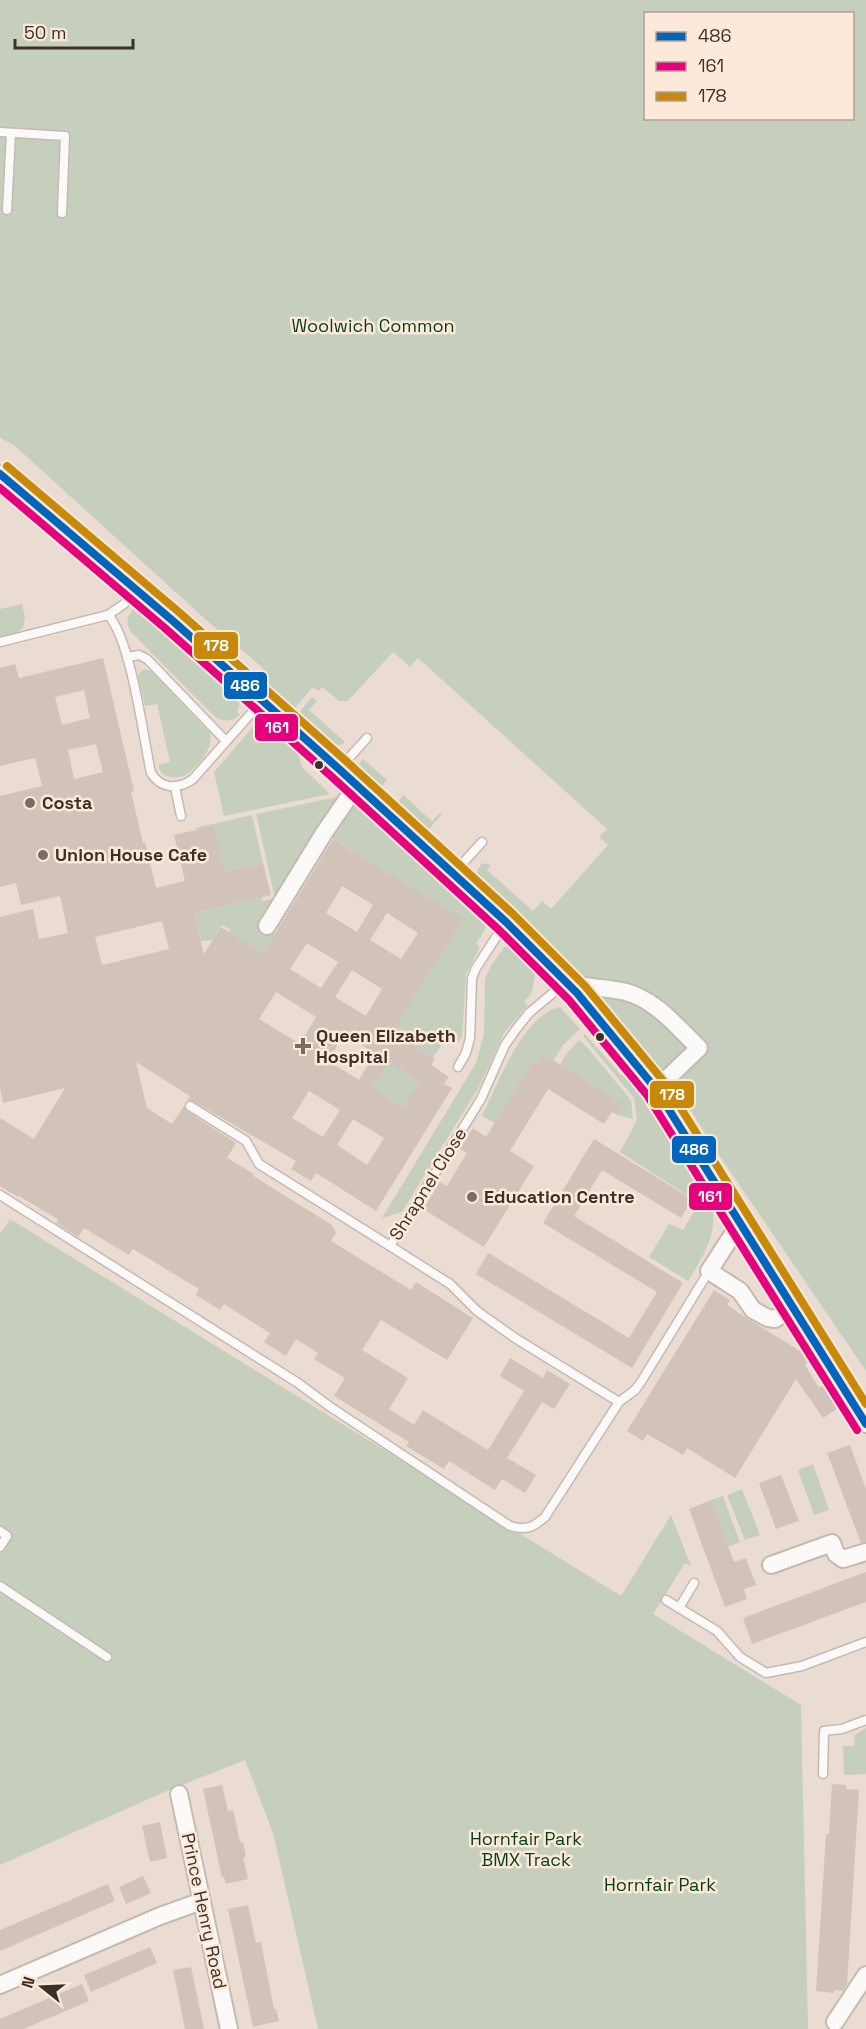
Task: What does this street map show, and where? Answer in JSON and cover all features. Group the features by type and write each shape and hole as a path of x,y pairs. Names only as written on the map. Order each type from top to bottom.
{"street":[{"path":"0,474 262,700 454,873 506,922 610,1030 656,1089 864,1420"},
{"path":"267,926 324,833 357,785"},
{"path":"571,988 584,986 626,992 646,1000 699,1048 656,1089"},
{"path":"740,1223 709,1271 740,1291 753,1310 768,1318 775,1319 794,1307"},
{"path":"771,1565 832,1543 836,1554 843,1558 866,1552"},
{"name":"Prince Henry Road","path":"179,1794 229,2029"},
{"path":"0,1985 160,1916 202,1901"},
{"path":"835,2022 866,1975"}],"lane":[{"path":"0,132 65,136 62,213"},
{"path":"7,210 11,133"},
{"path":"0,642 108,615 124,604 135,589"},
{"path":"108,615 119,631 127,657 151,773 156,780 165,785 175,787 184,785 193,779 262,700"},
{"path":"127,657 139,655 147,659 226,741"},
{"path":"339,769 367,738"},
{"path":"175,787 181,816"},
{"path":"454,873 482,842"},
{"path":"458,1067 470,1038 472,978 506,922"},
{"name":"Shrapnel Close","path":"190,1106 246,1141 259,1164 390,1246 481,1099 501,1054 517,1028 530,1013 571,988"},
{"path":"0,1195 298,1383 510,1526 522,1530 533,1527 545,1517 619,1402 635,1390 641,1382 709,1271"},
{"path":"390,1246 450,1284 477,1311 515,1338 619,1402"},
{"path":"0,1531 7,1536 0,1547"},
{"path":"679,1608 694,1583"},
{"path":"0,1586 107,1657"},
{"path":"666,1600 717,1631 740,1658 766,1673 802,1666 866,1642"},
{"path":"824,1774 824,1731 842,1729 866,1720"}],"green space":[{"name":"Woolwich Common","path":"0,0 866,0 866,1371 715,1149 680,1093 567,964 477,880 481,865 483,863 491,865 487,870 533,911 542,901 551,909 608,845 599,837 607,829 418,658 410,667 393,652 348,701 339,701 322,687 318,691 313,687 293,710 265,684 263,668 205,619 15,446 0,438"},
{"path":"22,604 25,617 23,628 0,637 0,609"},
{"path":"134,609 135,612 143,612 150,616 237,694 240,703 237,712 240,715 228,720 215,717 131,632 128,620 129,614"},
{"path":"145,669 151,671 210,733 211,739 207,752 199,763 184,776 168,777 159,769 158,765 170,762 157,704 145,706 138,678 140,672"},
{"path":"312,697 317,701 309,710 345,742 341,745 336,746 327,742 297,715"},
{"path":"260,722 275,726 288,737 297,752 301,766 330,794 224,816 214,772"},
{"path":"363,759 387,780 380,788 357,770"},
{"path":"403,795 432,821 440,813 442,814 430,828 422,829 397,805"},
{"path":"342,796 263,927 275,934 263,953 229,932 230,930 222,925 212,940 201,941 194,913 262,897 263,901 275,898 256,814"},
{"path":"355,801 487,921 476,944 480,947 466,974 462,1037 458,1042 446,1038 433,1058 392,1033 462,919 327,835"},
{"path":"252,815 263,863 225,872 214,826 196,830 195,828"},
{"path":"512,945 536,968 532,992 524,1002 528,1005 504,1033 479,1087 402,1212 382,1218 476,1063 484,1034 485,979 504,947"},
{"path":"560,1007 580,1029 563,1045 551,1064 552,1060 543,1054 537,1064 534,1062 495,1123 482,1116 504,1069 523,1036 547,1012"},
{"path":"585,1034 620,1074 639,1087 713,1212 710,1239 688,1281 649,1257 669,1224 683,1230 699,1203 620,1152 637,1120 634,1098 583,1036"},
{"path":"579,1040 631,1100 633,1119 617,1115 624,1104 560,1065"},
{"path":"386,1060 419,1081 403,1108 370,1087"},
{"path":"10,1219 621,1596 671,1515 691,1566 685,1563 653,1614 801,1705 808,2029 318,2029 273,1833 245,1760 162,1793 0,1865 0,1234"},
{"path":"813,1464 829,1510 814,1515 798,1470"},
{"path":"742,1489 760,1535 745,1540 727,1495"},
{"path":"723,1496 740,1542 728,1547 711,1500"},
{"path":"866,1728 866,1774 844,1775 843,1746 854,1746 855,1735"}],"building":[{"path":"103,658 134,791 131,792 156,888 185,881 174,835 214,826 225,872 263,863 271,895 194,913 204,954 221,927 263,953 333,839 463,919 392,1033 435,1059 431,1065 449,1077 444,1084 452,1088 376,1211 316,1173 311,1181 291,1169 296,1161 193,1101 187,1100 190,1096 136,1062 147,1108 172,1124 184,1106 187,1111 236,1143 227,1158 332,1225 336,1233 331,1241 411,1290 416,1282 473,1318 447,1360 381,1320 362,1350 408,1378 389,1409 414,1425 423,1410 488,1450 524,1391 500,1376 510,1358 543,1378 547,1370 570,1384 554,1409 542,1402 507,1458 536,1475 525,1493 502,1479 495,1490 449,1461 444,1469 406,1446 409,1442 334,1396 345,1378 314,1359 318,1353 296,1339 286,1356 264,1342 270,1333 224,1304 220,1310 196,1295 199,1289 133,1249 129,1255 84,1228 78,1237 56,1223 59,1220 0,1186 0,1118 34,1139 65,1088 3,1103 0,1088 0,917 33,909 39,939 68,933 60,896 21,905 16,883 0,887 0,796 42,786 35,758 0,766 0,668 15,664 19,678","holes":["84,690 90,718 62,725 55,697","96,744 103,772 74,779 68,750","342,886 373,905 357,932 326,913","387,913 418,933 401,959 370,940","162,921 169,949 102,965 95,937","307,943 338,962 321,988 290,969","352,970 382,989 366,1016 335,997","276,992 316,1017 300,1044 259,1019","344,1034 375,1053 359,1080 328,1061","389,1062 419,1081 403,1108 372,1088","309,1091 340,1110 323,1137 292,1118","353,1119 384,1138 367,1165 337,1145"]},
{"path":"543,1054 624,1104 617,1115 612,1112 604,1124 548,1089 510,1151 534,1166 484,1247 423,1209 440,1182 447,1186 467,1153 460,1149 473,1128 486,1137 533,1061 537,1064"},
{"path":"594,1139 692,1199 681,1218 602,1170 574,1216 683,1283 632,1368 476,1274 488,1253 629,1338 657,1292 543,1223"},
{"path":"714,1290 730,1300 727,1305 810,1357 805,1365 819,1388 823,1385 838,1408 823,1418 796,1379 735,1478 687,1448 683,1455 647,1434 643,1441 627,1431"},
{"path":"850,1445 866,1489 866,1542 861,1543 827,1453"},
{"path":"781,1475 799,1521 776,1529 759,1483"},
{"path":"711,1500 734,1562 746,1558 756,1585 744,1589 747,1599 725,1607 689,1509"},
{"path":"866,1572 866,1602 752,1644 743,1618"},
{"path":"832,1784 846,1785 846,1789 859,1790 847,1985 843,1991 834,1990 834,1993 816,1991 826,1834 829,1834"},
{"path":"222,1785 228,1811 233,1810 240,1842 243,1842 246,1857 243,1857 248,1879 226,1884 224,1877 222,1878 203,1789"},
{"path":"160,1822 167,1858 150,1862 142,1826"},
{"path":"143,1876 151,1893 126,1904 119,1887"},
{"path":"108,1884 115,1901 0,1951 0,1930"},
{"path":"248,1905 256,1943 261,1942 274,2009 276,2009 279,2021 253,2027 228,1909"},
{"path":"150,1947 157,1963 91,1992 84,1975"},
{"path":"191,1967 204,2029 185,2029 173,1970"},
{"path":"82,1984 89,2001 24,2029 0,2029 0,2019"}],"transit line":[{"name":"178","path":"7,466 180,613 346,761 513,914 585,986 665,1083 866,1404"},
{"name":"486","path":"0,474 173,621 339,769 506,922 577,993 656,1089 866,1424"},
{"name":"161","path":"0,488 166,629 332,777 499,930 569,1000 647,1095 857,1430"}],"place":[{"name":"Costa","path":"30,803"},
{"name":"Union House Cafe","path":"43,855"},
{"name":"Queen Elizabeth Hospital","path":"303,1046"},
{"name":"Education Centre","path":"472,1197"}],"park label":[{"name":"Hornfair Park BMX Track","path":"526,1849"},
{"name":"Hornfair Park","path":"660,1885"}]}
